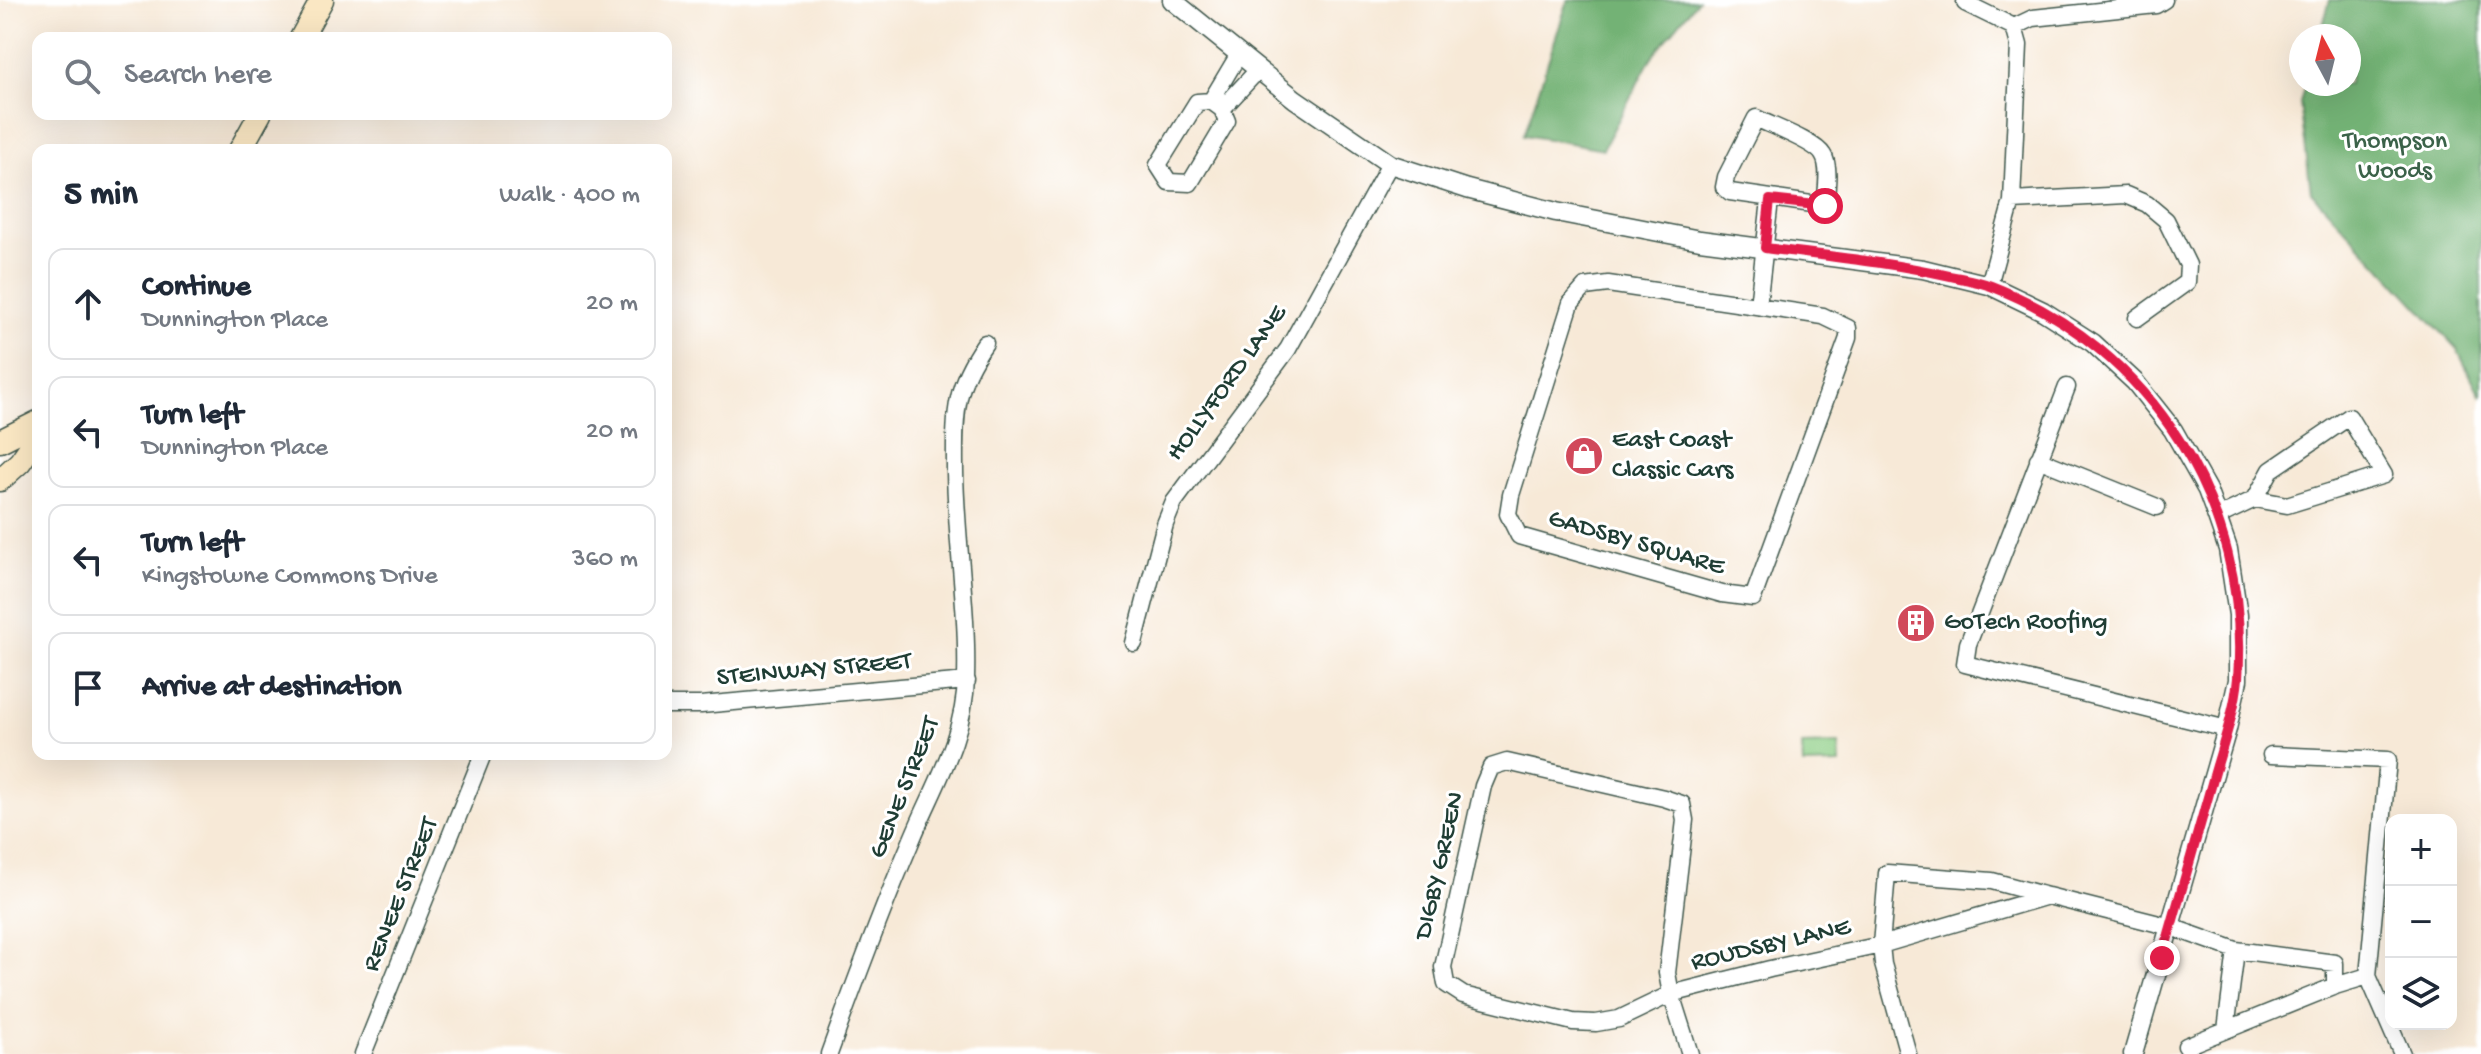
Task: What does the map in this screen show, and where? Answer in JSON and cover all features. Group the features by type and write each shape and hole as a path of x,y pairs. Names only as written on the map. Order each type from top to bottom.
{"main road":[{"path":"304,32 322,0"},
{"path":"243,144 257,120"},
{"path":"0,441 32,425"},
{"path":"0,480 20,462 32,445"}],"street":[{"path":"1172,0 1258,70 1390,164 1467,189 1556,212 1700,240 1923,269 1989,285 2068,326 2093,343 2135,382 2173,430 2207,490 2217,517 2228,549 2238,615 2238,680 2227,729 2133,1054"},
{"path":"2014,27 2033,18 2156,5 2164,0"},
{"path":"1964,1 2014,27 2019,45 2012,201 1989,285"},
{"path":"1216,105 1239,54"},
{"path":"1216,105 1227,121 1190,183 1169,182 1158,165 1197,102 1216,105 1258,70"},
{"path":"1756,118 1824,155 1825,206 1770,200 1730,192 1724,187 1756,118"},
{"name":"HOLLYFORD LANE","path":"1134,643 1165,524 1174,502 1288,349 1390,164"},
{"path":"2012,201 2126,195 2147,204 2166,220 2188,265 2187,282 2137,318"},
{"path":"1758,306 1770,200"},
{"name":"GADSBY SQUARE","path":"1608,284 1758,306 1823,316 1848,328 1848,338 1753,598 1722,594 1519,536 1508,514 1511,495 1571,303 1585,287 1608,284"},
{"name":"GENE STREET","path":"829,1054 867,947 915,830 940,782 957,735 967,681 956,508 955,434 962,390 985,343"},
{"path":"2067,387 1968,644 1965,664 2227,729"},
{"path":"2217,517 2255,499 2271,470 2349,417 2384,475 2287,505 2255,499"},
{"path":"2038,459 2157,507"},
{"name":"STEINWAY STREET","path":"672,705 967,681"},
{"path":"2271,755 2388,760 2368,976 2402,1054"},
{"name":"RENEE STREET","path":"363,1054 481,760"},
{"name":"DIGBY GREEN","path":"1671,994 1619,1019 1596,1023 1573,1022 1463,995 1446,984 1443,967 1483,786 1491,767 1507,762 1682,804 1685,820 1667,973 1690,1054"},
{"name":"ROUDSBY LANE","path":"1881,945 1887,873 1992,881 2171,927 2236,950 2335,963 2335,986"},
{"name":"ROUDSBY LANE","path":"1671,994 1881,945 2048,896"},
{"path":"1881,945 1883,964 1908,1054"},
{"path":"2226,1030 2236,950"},
{"path":"2186,1046 2335,986 2368,976"}],"green space":[{"path":"1568,0 1698,0 1651,58 1603,149 1524,135"},
{"name":"Thompson Woods","path":"2330,0 2481,0 2481,397 2457,349 2311,192 2300,103 2302,96 2361,96 2361,24 2323,24"},
{"path":"1839,744 1840,764 1803,765 1802,745"}],"place":[{"name":"East Coast Classic Cars","path":"1584,456"},
{"name":"GoTech Roofing","path":"1916,623"}],"route":[{"path":"1825,206 1770,200 1765,248 1923,269 1989,285 2043,311 2093,343 2135,382 2173,430 2207,490 2228,549 2235,582 2238,680 2162,958"}]}
